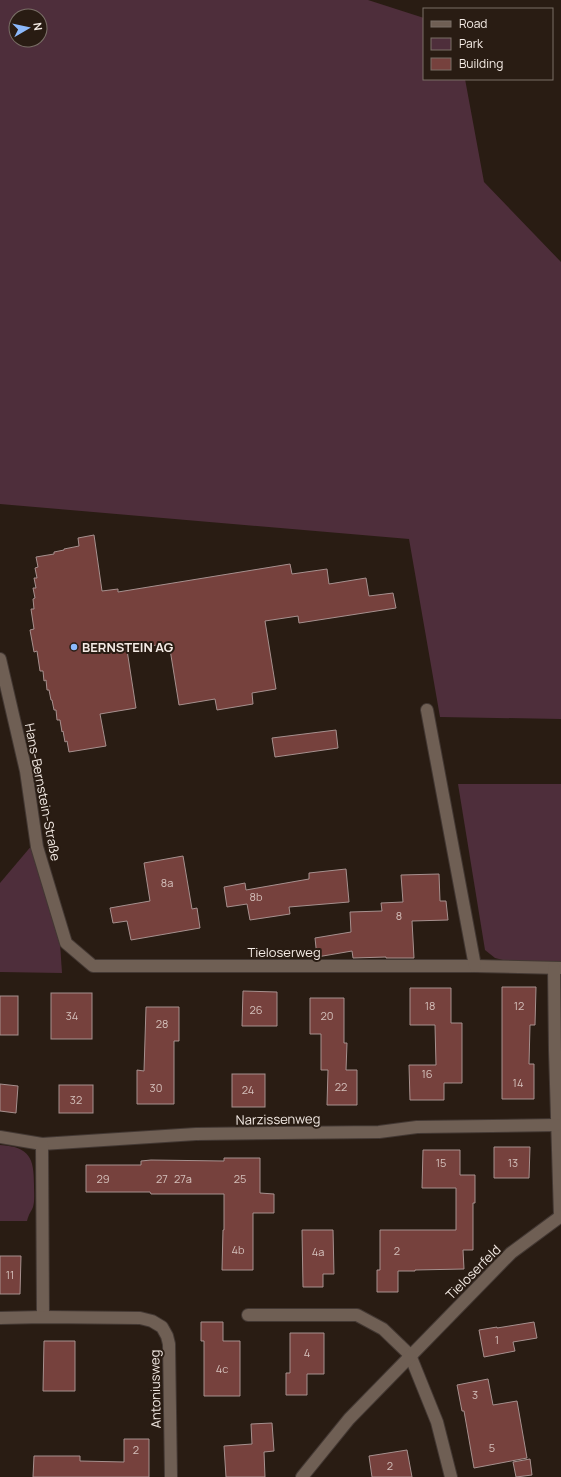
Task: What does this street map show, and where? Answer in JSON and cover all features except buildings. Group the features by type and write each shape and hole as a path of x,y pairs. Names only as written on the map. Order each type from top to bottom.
{"street":[{"name":"Hans-Bernstein-Straße","path":"0,658 26,771 39,854 66,943 93,966"},
{"path":"427,710 475,966"},
{"name":"Tieloserweg","path":"93,966 475,966 558,968"},
{"path":"558,968 555,1056 561,1216"},
{"name":"Narzissenweg","path":"0,1137 42,1144 196,1134 379,1132 417,1127 557,1125"},
{"path":"42,1144 43,1316"},
{"name":"Tieloserfeld","path":"302,1477 349,1419 511,1253 561,1216"},
{"path":"248,1315 357,1315 383,1329 410,1355 437,1422 452,1477"},
{"name":"Antoniusweg","path":"0,1318 43,1316 140,1318 152,1321 162,1327 169,1344 171,1477"}],"green space":[{"path":"0,0 368,0 423,18 423,80 465,80 484,182 561,262 561,719 440,717 409,539 0,504"},
{"path":"458,784 561,784 561,961 507,961 495,958 485,950"},
{"path":"33,844 60,943 62,973 0,972 0,883"},
{"path":"0,1145 18,1148 24,1151 31,1161 34,1176 34,1202 27,1221 0,1221"}],"place":[{"name":"BERNSTEIN AG","path":"74,647"}]}
